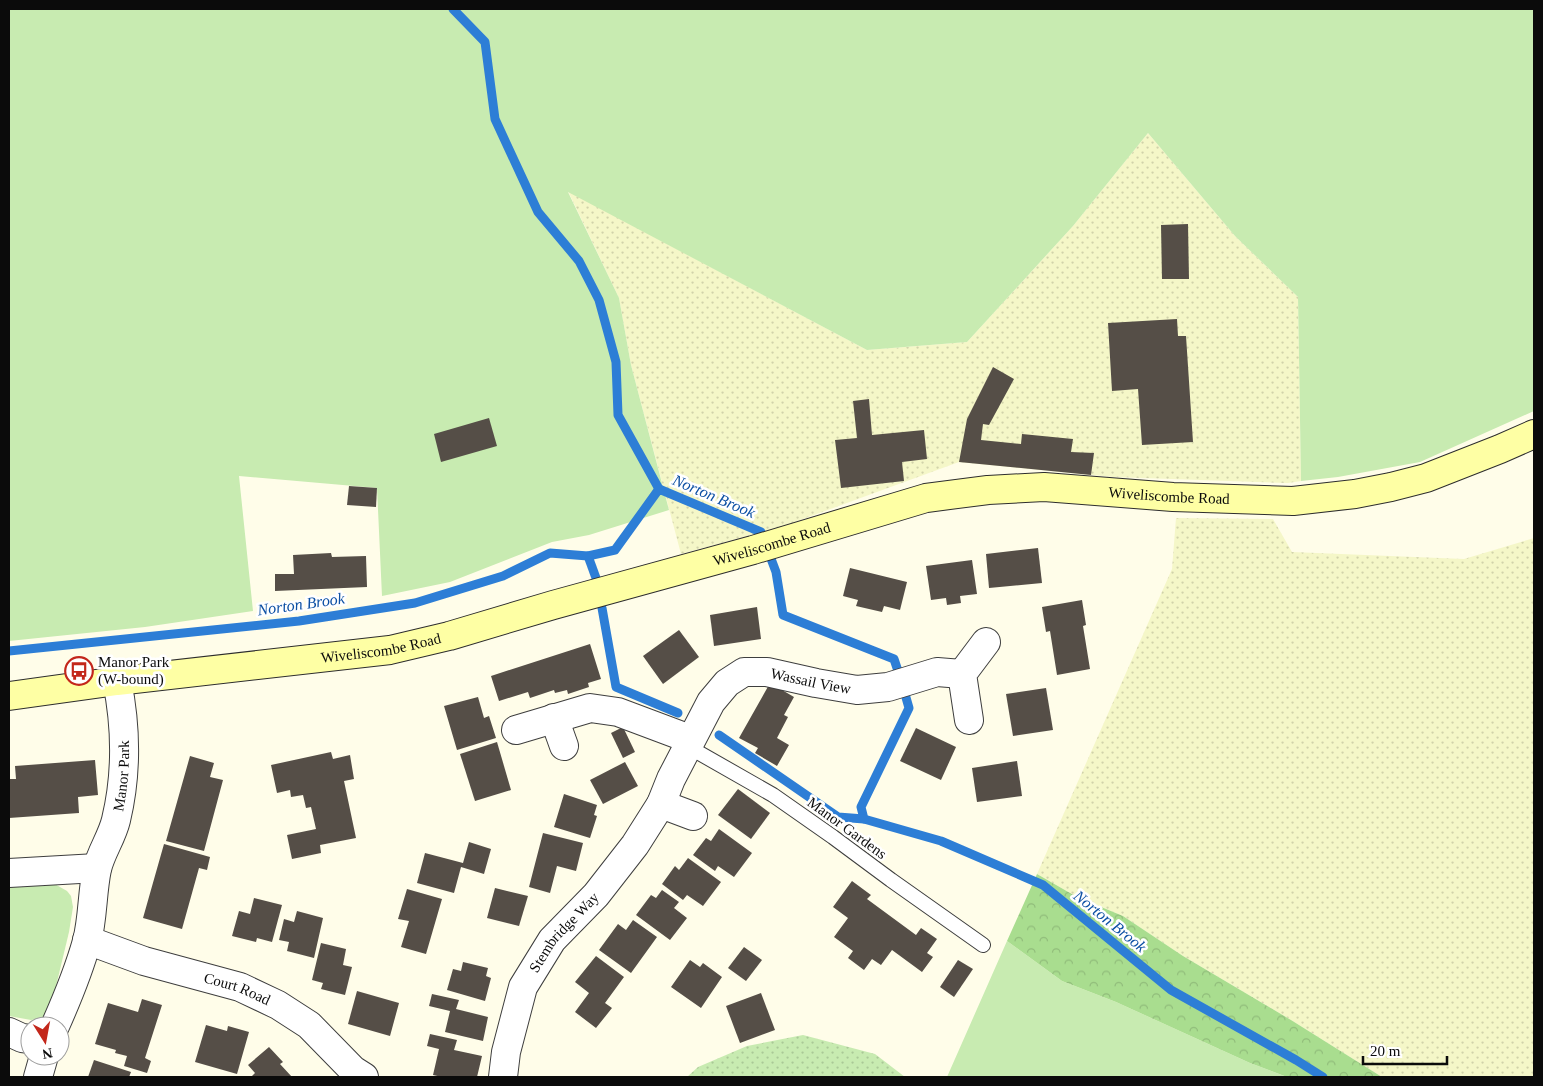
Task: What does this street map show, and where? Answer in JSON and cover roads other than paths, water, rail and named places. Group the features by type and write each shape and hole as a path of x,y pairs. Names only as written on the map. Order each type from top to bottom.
{"main road":[{"name":"Wiveliscombe Road","path":"9,696 117,681 390,650 449,636 553,604 753,550 926,498 988,490 1044,488 1173,497 1293,501 1356,494 1426,478 1534,434"}],"street":[{"path":"969,720 962,674 986,642"},
{"name":"Wassail View","path":"689,742 711,702 727,683 744,672 767,672 857,690 888,687 937,672 962,674"},
{"name":"Manor Park","path":"59,1016 87,940 97,868 115,821 123,778 124,734 117,681"},
{"path":"516,730 590,708 618,712 689,742"},
{"path":"554,718 564,746"},
{"name":"Stembridge Way","path":"503,1077 506,1052 523,986 552,940 596,895 635,845 661,804 689,742"},
{"path":"661,804 693,816"},
{"path":"9,873 97,868"},
{"name":"Court Road","path":"87,940 144,961 240,987 278,1005 309,1025 353,1070 364,1077"}],"lane":[{"name":"Manor Gardens","path":"689,742 773,795 984,945"}],"waterway":[{"path":"453,9 485,42 495,119 538,212 579,261 599,300 616,362 618,415 659,489"},
{"name":"Norton Brook","path":"9,651 299,621 415,603 503,576 550,553 588,556 615,550 659,489 761,532 776,572 783,615 894,659 898,671"},
{"name":"Norton Brook","path":"588,556 596,578"},
{"name":"Norton Brook","path":"602,608 616,687 678,713"},
{"name":"Norton Brook","path":"905,694 909,708 861,807 864,819 941,841 1043,885 1171,990 1323,1077"},
{"name":"Norton Brook","path":"719,735 838,817 864,819"}],"place":[{"name":"Manor Park (W-bound)","path":"79,671"}]}
